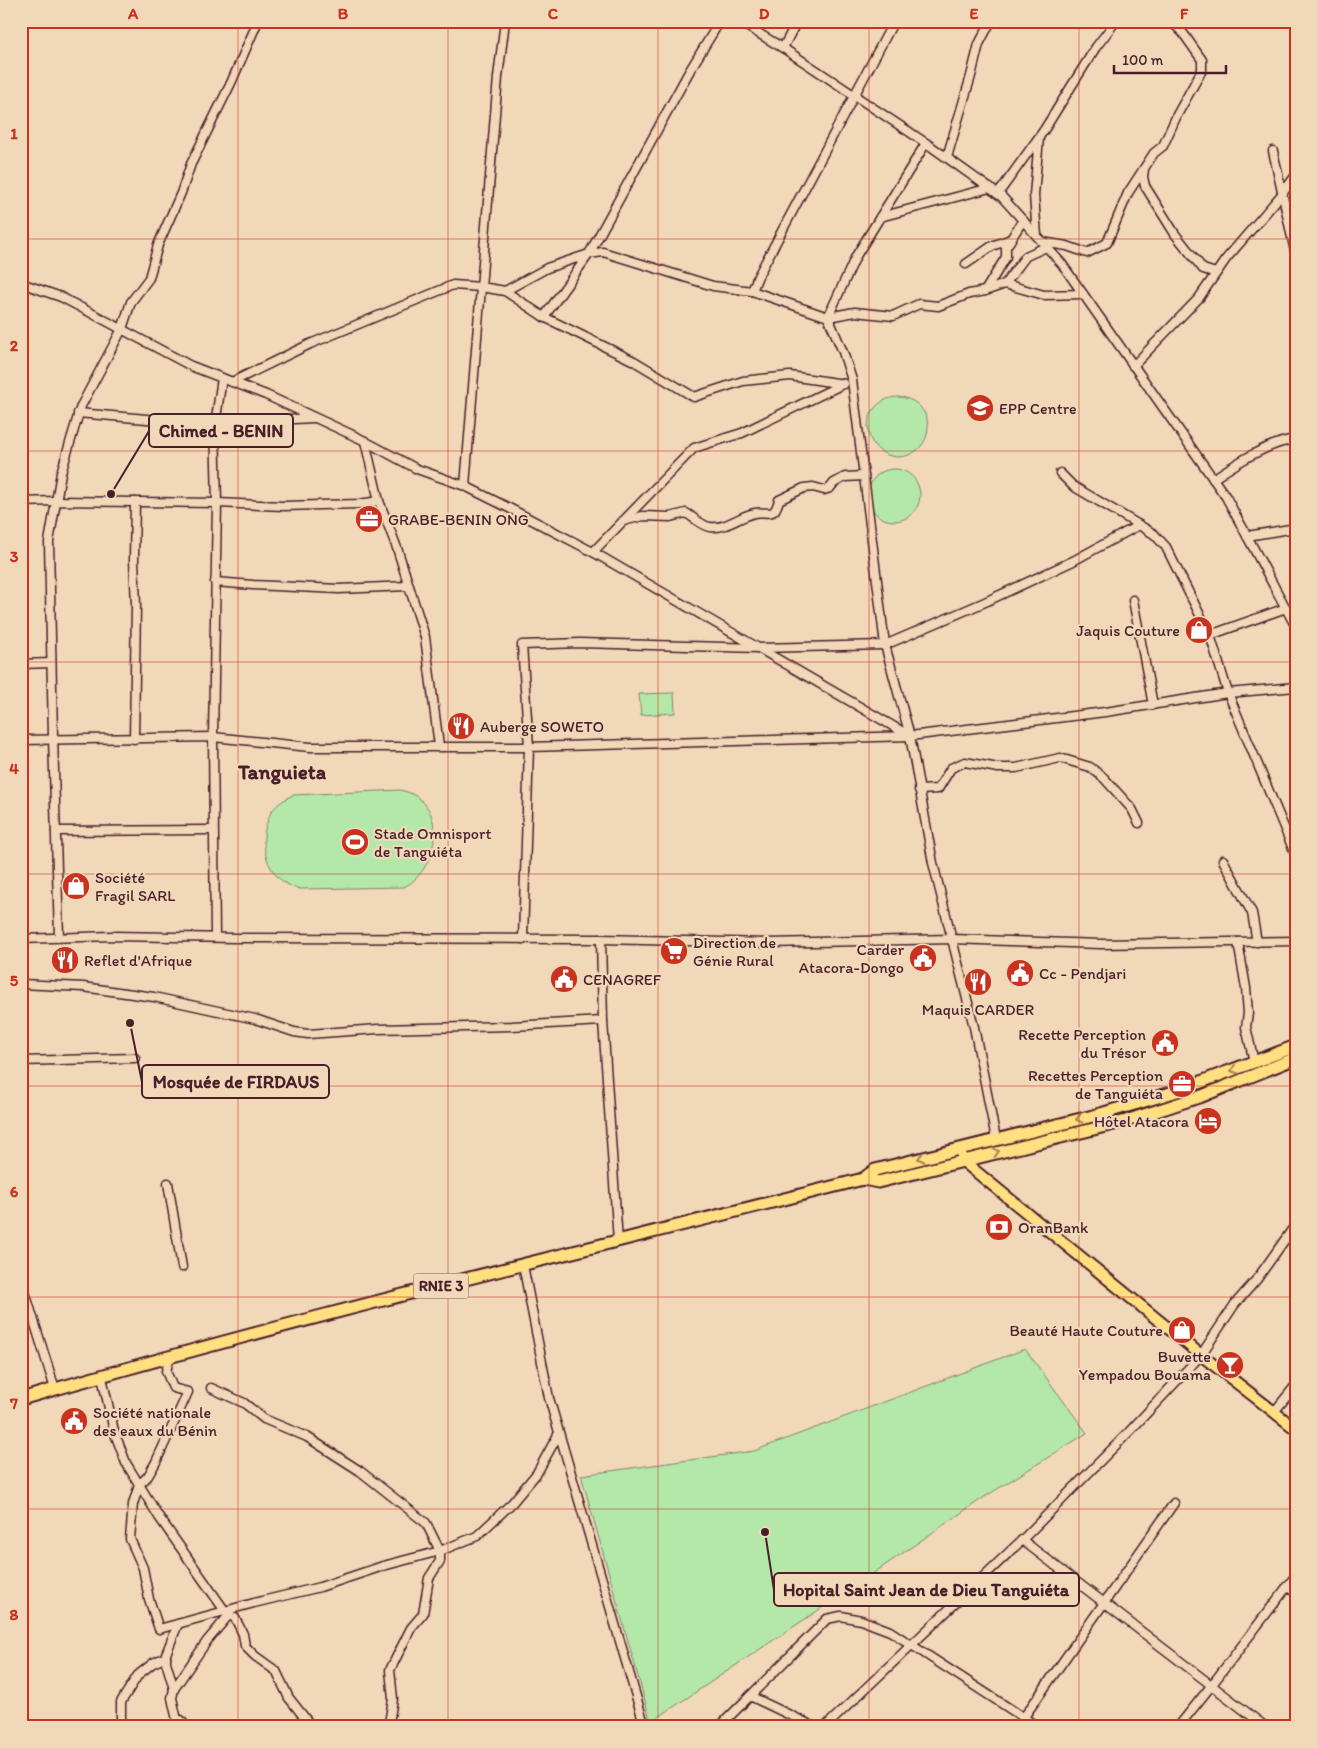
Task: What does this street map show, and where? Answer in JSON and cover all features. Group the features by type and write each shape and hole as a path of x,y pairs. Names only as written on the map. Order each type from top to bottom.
{"highway":[{"name":"RNIE 3","path":"863,1180 875,1170 1096,1115 1177,1091 1296,1046"},
{"name":"RNIE 3","path":"21,1399 170,1357 523,1264 863,1180 878,1182 1126,1121 1181,1103 1296,1058"},
{"path":"1177,1091 1181,1103"}],"main road":[{"path":"961,1148 963,1161 1201,1355 1296,1429"}],"street":[{"path":"60,938 49,542 61,472 81,406 122,328 132,302 149,278 158,245 181,193 191,164 231,83 258,21"},
{"path":"464,486 498,77 506,21"},
{"path":"544,317 589,254 690,70 720,21"},
{"path":"738,21 783,48 947,157 998,194 1023,220 1062,264 1226,497 1286,608 1294,618 1296,627"},
{"path":"783,48 797,21"},
{"path":"752,291 758,276 894,21"},
{"path":"947,157 962,111 979,44 991,21"},
{"path":"998,194 1039,138 1096,47 1116,21"},
{"path":"1042,241 1067,246 1087,253 1107,243 1128,193 1154,152 1163,146 1202,70 1202,60 1183,33 1171,21"},
{"path":"1039,138 1034,195 1042,241"},
{"path":"926,143 856,256 828,317 843,352 852,380 885,645 910,736 932,863 974,1027 996,1139"},
{"path":"1272,151 1296,256"},
{"path":"1144,167 1143,177 1145,186 1175,234 1203,269 1216,273"},
{"path":"1134,366 1199,298 1226,259 1296,175"},
{"path":"880,217 990,188"},
{"path":"985,291 1006,257 1006,247 1023,220"},
{"path":"966,264 992,246 1011,239"},
{"path":"1005,284 1026,256 1042,241"},
{"path":"506,291 547,268 589,254 603,252 714,286 752,291 828,317 855,312 893,316 919,304 938,306 969,294 1005,284 1044,294 1083,294"},
{"path":"21,283 61,297 192,366 266,395 364,441 417,469 464,486 593,552 910,736"},
{"path":"232,382 310,344 453,285 506,291 544,317 634,361 694,397 743,381 790,376 844,384"},
{"path":"215,937 213,737 217,503 215,425 222,378"},
{"path":"593,552 694,448 742,433 852,380"},
{"path":"78,413 215,425 235,422 316,418"},
{"path":"1213,479 1243,459 1286,440 1296,439"},
{"path":"364,441 379,501 397,548 425,637 439,746"},
{"path":"1060,473 1073,486 1154,534 1166,547 1210,635 1228,693 1296,856"},
{"path":"623,521 643,516 670,517 686,513 708,527 724,527 746,515 757,512 772,512 776,510 779,500 804,488 813,487 824,490 845,477 864,476"},
{"path":"21,502 217,503 283,506 359,504 379,501"},
{"path":"134,739 135,502"},
{"path":"523,939 529,746 522,645 580,642 759,648 885,645 985,602 1072,561 1139,526"},
{"path":"1247,536 1296,528"},
{"path":"215,582 339,589 408,586"},
{"path":"1133,600 1153,705"},
{"path":"1210,635 1286,608"},
{"path":"21,664 51,662"},
{"path":"21,740 213,737 310,748 529,746 910,736 1105,712 1228,693 1296,687"},
{"path":"919,790 938,789 951,768 965,762 998,768 1016,768 1060,758 1090,767 1104,778 1132,809 1139,823"},
{"path":"56,831 213,830"},
{"path":"1223,860 1252,913 1258,942"},
{"path":"21,939 112,936 768,942 952,939 1100,944 1296,941"},
{"path":"601,939 603,1021 618,1242"},
{"path":"1238,942 1246,988 1248,1013 1246,1027 1254,1062"},
{"path":"21,984 83,987 154,997 255,1019 294,1032 308,1034 378,1029 512,1026 603,1021"},
{"path":"21,1061 135,1058"},
{"path":"168,1183 182,1267"},
{"path":"825,1727 1022,1540 1128,1433 1201,1355 1235,1304 1258,1279 1296,1224"},
{"path":"523,1264 548,1398 646,1727"},
{"path":"21,1278 55,1389"},
{"path":"170,1357 166,1371 173,1388 188,1392 156,1462 139,1485 133,1504 130,1539 143,1568 149,1599 159,1629 320,1587 383,1566 440,1551 477,1536 512,1503 537,1473 559,1433"},
{"path":"102,1377 114,1431 126,1463 139,1485 187,1559 228,1612 235,1618 243,1634 245,1646 255,1656 276,1670 290,1698 312,1727"},
{"path":"1274,1412 1296,1386"},
{"path":"211,1388 244,1403 264,1419 307,1437 360,1471 426,1523 440,1551 440,1560 429,1578 423,1614 411,1628 390,1670 393,1699 389,1723"},
{"path":"1017,1727 1174,1503"},
{"path":"1022,1540 1266,1727"},
{"path":"1178,1727 1296,1575"},
{"path":"1287,1586 1296,1593"},
{"path":"186,1727 181,1720 175,1723 172,1698 174,1689 228,1612"},
{"path":"719,1727 827,1619 842,1616 861,1620 890,1631 1038,1727"},
{"path":"174,1689 166,1657 178,1624"},
{"path":"121,1727 121,1702 138,1675 153,1663 166,1657"},
{"path":"750,1696 815,1727"}],"green space":[{"path":"892,397 904,397 915,402 923,410 928,421 926,439 915,452 904,457 892,457 881,452 873,444 868,433 868,421 873,410 881,402"},
{"path":"894,469 904,471 912,477 918,485 920,495 918,505 912,513 904,519 894,521 884,519 876,513 870,505 868,495 870,485 876,477 884,471"},
{"path":"674,693 675,713 641,715 639,694"},
{"path":"400,790 416,796 427,806 433,820 434,835 432,850 426,865 416,878 404,887 300,889 282,881 270,867 265,849 265,829 272,811 287,798 293,795"},
{"path":"1025,1349 1087,1433 983,1498 651,1722 581,1475 754,1451"}],"place":[{"name":"EPP Centre","path":"980,408"},
{"name":"Chimed - BENIN","path":"111,494"},
{"name":"GRABE-BENIN ONG","path":"369,519"},
{"name":"Jaquis Couture","path":"1199,630"},
{"name":"Auberge SOWETO","path":"461,726"},
{"name":"Stade Omnisport de Tanguiéta","path":"355,842"},
{"name":"Société Fragil SARL","path":"76,886"},
{"name":"Direction de Génie Rural","path":"674,951"},
{"name":"Carder Atacora-Dongo","path":"923,958"},
{"name":"Reflet d'Afrique","path":"65,960"},
{"name":"Cc - Pendjari","path":"1020,973"},
{"name":"CENAGREF","path":"564,979"},
{"name":"Maquis CARDER","path":"978,982"},
{"name":"Mosquée de FIRDAUS","path":"130,1023"},
{"name":"Recette Perception du Trésor","path":"1165,1043"},
{"name":"Recettes Perception de Tanguiéta","path":"1182,1084"},
{"name":"Hôtel Atacora","path":"1208,1121"},
{"name":"OranBank","path":"999,1227"},
{"name":"Beauté Haute Couture","path":"1182,1330"},
{"name":"Buvette Yempadou Bouama","path":"1230,1365"},
{"name":"Société nationale des eaux du Bénin","path":"74,1421"},
{"name":"Hopital Saint Jean de Dieu Tanguiéta","path":"765,1532"}],"district":[{"name":"Tanguieta","path":"282,771"}]}
